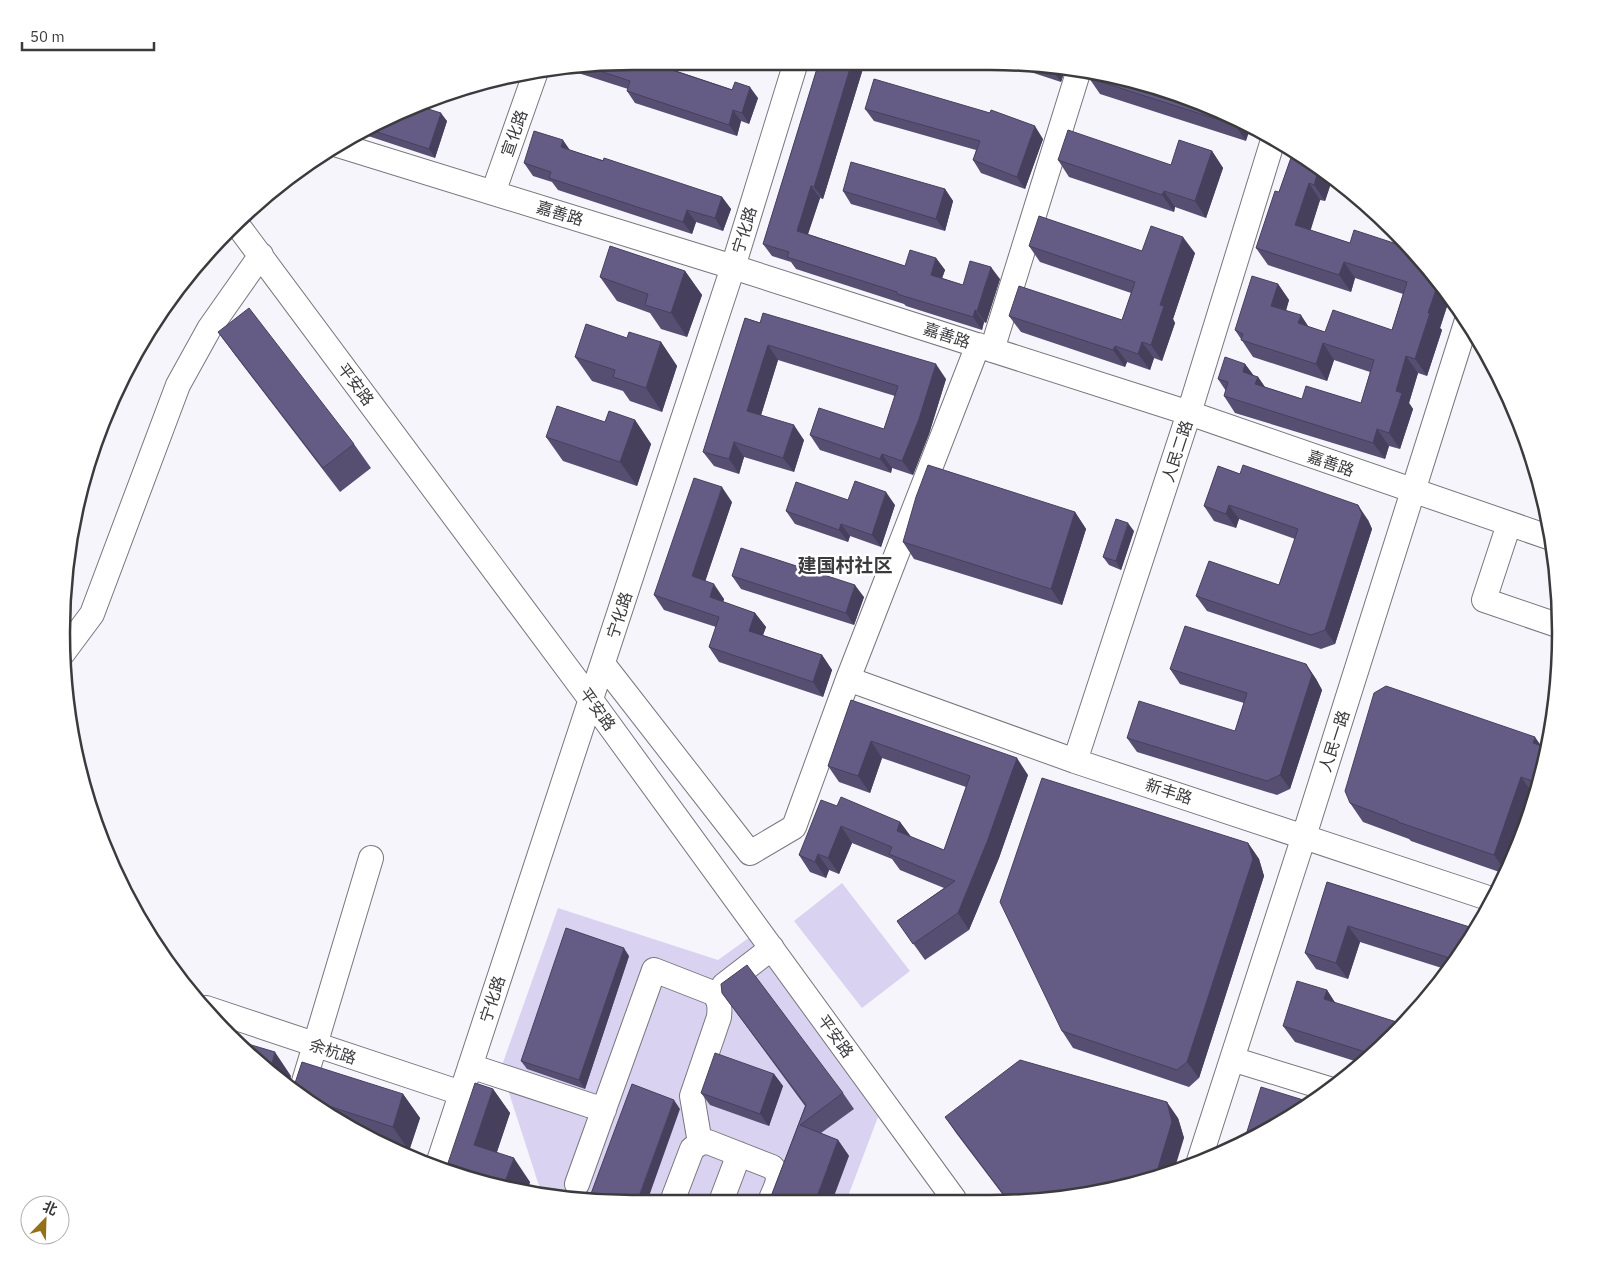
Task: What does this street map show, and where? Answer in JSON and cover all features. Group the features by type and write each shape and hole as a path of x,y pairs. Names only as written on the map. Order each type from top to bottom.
{"street":[{"name":"宁化路","path":"439,1160 733,267 794,70"},
{"path":"603,664 750,853 794,828 848,679 985,347 1077,77"},
{"name":"宣化路","path":"493,193 533,79"},
{"name":"人民二路","path":"1075,761 1189,413 1271,145"},
{"name":"嘉善路","path":"347,148 733,267 1189,413 1543,535"},
{"name":"平安路","path":"241,229 591,700 951,1195"},
{"path":"70,643 92,614 178,386 209,329 261,255"},
{"name":"人民一路","path":"1201,1153 1414,492 1464,330"},
{"path":"1509,524 1484,600 1552,623"},
{"name":"新丰路","path":"848,679 1075,761 1486,897"},
{"path":"302,1087 372,858"},
{"path":"713,993 772,948"},
{"path":"577,1184 654,970 713,993 718,999 719,1017 692,1096 700,1143"},
{"name":"余杭路","path":"219,1012 461,1093"},
{"path":"1232,1059 1321,1087"},
{"path":"470,1066 604,1110"},
{"path":"675,1195 692,1149 700,1143 708,1142 772,1167 778,1173 779,1181 773,1195"},
{"path":"724,1195 739,1154"}],"shaded area":[{"path":"842,883 910,971 862,1008 794,921"},
{"path":"558,908 718,960 750,937 878,1117 849,1195 632,1195 559,1190 539,1187 501,1068"}],"building":[{"path":"672,70 732,90 735,82 750,87 742,113 733,110 729,125 627,91 630,81 600,71"},
{"path":"817,70 850,70 814,187 811,186 797,231 905,266 910,250 936,258 931,275 963,285 970,261 991,267 977,311 975,310 973,317 787,257 789,252 763,244"},
{"path":"874,79 990,113 991,110 1035,126 1017,177 973,160 980,141 865,109"},
{"path":"1098,81 1135,89 1170,100 1223,121"},
{"path":"428,109 441,113 429,149 377,132"},
{"path":"1068,130 1171,165 1179,140 1212,151 1195,201 1164,191 1162,195 1058,160"},
{"path":"534,131 563,140 561,147 603,161 604,158 722,197 715,218 687,210 683,222 549,178 551,172 524,163"},
{"path":"1291,158 1317,175 1314,185 1309,183 1295,225 1350,243 1354,230 1395,243 1436,290 1415,359 1406,356 1396,391 1402,393 1389,433 1377,429 1373,443 1224,396 1228,382 1218,379 1225,357 1245,364 1243,372 1258,377 1255,384 1302,399 1306,386 1361,403 1374,360 1323,343 1316,364 1241,340 1243,334 1235,330 1252,276 1278,284 1271,306 1301,315 1298,323 1325,332 1333,310 1392,330 1407,282 1344,262 1339,275 1256,248 1275,191 1279,192"},
{"path":"851,162 945,189 936,219 843,191"},
{"path":"1039,216 1142,251 1151,226 1183,237 1160,305 1164,306 1151,345 1142,342 1138,354 1115,346 1113,350 1009,316 1019,286 1122,320 1135,282 1029,246"},
{"path":"610,246 685,271 671,313 645,305 648,294 600,277"},
{"path":"249,308 354,444 323,468 218,332"},
{"path":"763,313 936,364 919,419 902,461 882,454 880,459 810,435 819,408 884,429 898,386 768,345 747,411 794,425 783,458 734,442 729,459 703,452 745,318 760,323"},
{"path":"586,324 627,338 629,332 661,342 646,388 613,377 615,370 575,357"},
{"path":"557,406 605,422 609,411 635,420 620,462 546,437"},
{"path":"928,465 1075,512 1051,589 903,542 916,497"},
{"path":"1243,465 1358,505 1362,514 1325,630 1311,635 1196,596 1209,561 1279,585 1298,529 1229,505 1226,514 1204,506 1218,466 1240,474"},
{"path":"694,478 722,487 692,576 714,584 710,597 755,613 749,631 822,655 813,682 709,647 719,617 654,595"},
{"path":"855,481 886,492 872,535 841,524 839,530 786,511 796,482 848,500"},
{"path":"1116,519 1128,523 1116,561 1103,557"},
{"path":"741,548 855,585 846,613 732,576"},
{"path":"1185,626 1306,664 1312,675 1280,775 1267,781 1127,738 1139,701 1235,731 1247,693 1170,669"},
{"path":"1386,686 1535,737 1533,743 1540,745 1532,781 1521,777 1494,855 1398,822 1350,803 1345,791 1374,693"},
{"path":"851,700 1017,758 987,842 958,913 913,944 897,921 955,881 889,854 892,847 841,826 828,858 818,854 815,862 799,855 821,800 837,806 841,797 900,822 897,831 944,850 970,776 871,741 858,776 828,766"},
{"path":"1042,778 1248,843 1253,859 1187,1062 1177,1070 1062,1031 1000,902"},
{"path":"1327,882 1469,927 1448,958 1348,926 1336,963 1305,953"},
{"path":"566,928 624,948 579,1080 521,1061"},
{"path":"747,965 843,1093 800,1125 838,1140 817,1195 772,1195 806,1105 722,993 721,984"},
{"path":"1297,981 1327,990 1324,999 1395,1021 1364,1051 1283,1026"},
{"path":"251,1045 275,1052 272,1063"},
{"path":"715,1053 774,1074 760,1114 701,1093"},
{"path":"1020,1060 1167,1102 1172,1122 1158,1169 1099,1184 1063,1190 1004,1195 945,1117"},
{"path":"302,1062 403,1094 393,1127 330,1106 295,1083"},
{"path":"475,1083 493,1089 474,1145 514,1158 506,1180 448,1163"},
{"path":"632,1084 674,1100 639,1195 591,1193"},
{"path":"1261,1087 1302,1100 1271,1120 1247,1133"}],"district":[{"name":"建国村社区","path":"845,565"}]}
